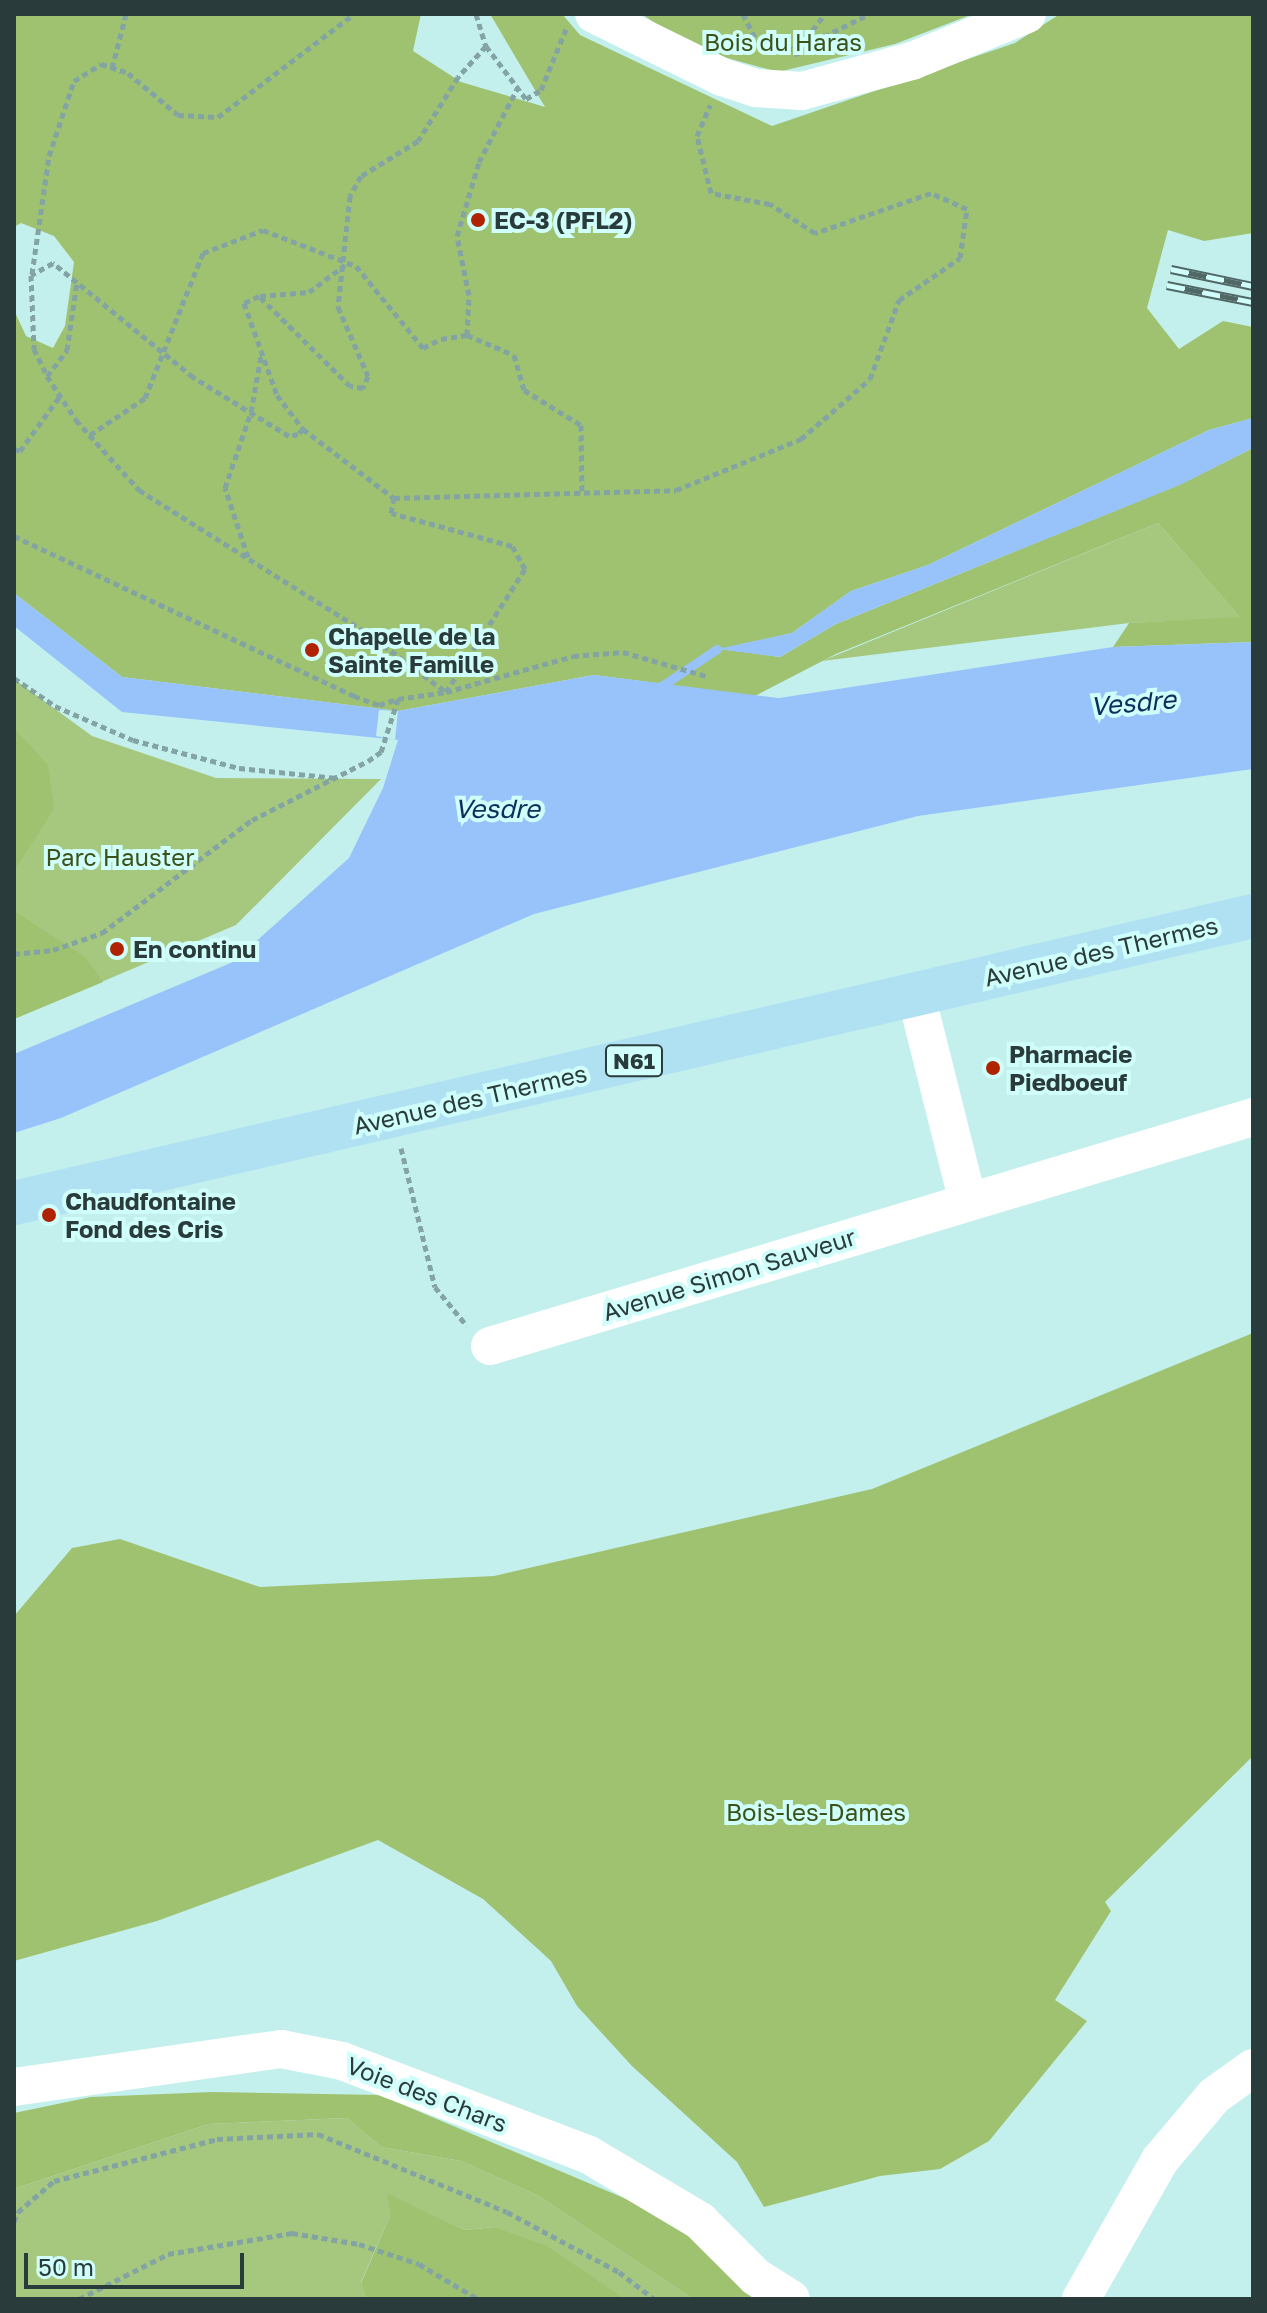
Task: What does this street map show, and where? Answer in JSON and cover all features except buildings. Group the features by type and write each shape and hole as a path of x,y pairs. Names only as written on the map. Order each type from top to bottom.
{"main road":[{"name":"Avenue des Thermes","path":"14,1203 1253,916"}],"street":[{"path":"594,14 722,77 756,88 802,91 912,61 1027,14"},
{"path":"916,995 968,1202"},
{"name":"Avenue Simon Sauveur","path":"490,1346 1253,1117"},
{"name":"Voie des Chars","path":"14,2087 281,2049 342,2061 589,2155 700,2221 756,2277 791,2299"},
{"path":"1081,2299 1160,2160 1214,2096 1253,2068"}],"path":[{"path":"112,68 126,14"},
{"path":"354,14 218,117 178,115 128,73 101,64 74,81 49,156 31,275 34,349 60,396 139,490 367,633 446,692"},
{"path":"476,14 486,46 526,99 541,90 572,14"},
{"path":"743,14 757,41 797,50 869,14"},
{"path":"802,91 797,50 825,14"},
{"path":"259,296 350,386 363,388 368,376 338,307 345,265 350,196 361,176 418,141 458,77 486,46"},
{"path":"345,265 309,292 259,296 244,303 277,395 303,429 394,498 676,490 801,439 870,379 899,300 960,258 967,209 931,193 815,233 770,204 711,193 697,136 722,77"},
{"path":"467,335 469,295 457,236 479,162 517,89"},
{"path":"90,435 145,398 166,355 203,253 263,230 345,265 356,266 423,348 441,339 467,335 514,355 524,390 581,425 582,493"},
{"path":"31,275 53,263 166,355 251,412 289,436 303,429"},
{"path":"47,376 67,350 77,282"},
{"path":"249,559 225,488 251,412 261,355"},
{"path":"14,449 20,451 60,396"},
{"path":"394,498 391,513 512,546 525,569 446,692"},
{"path":"16,534 354,696 379,705 446,692 573,656 623,652 706,676"},
{"path":"14,678 55,706 133,740 239,768 337,778"},
{"path":"14,954 53,950 102,933 252,820 337,778 381,752 390,711 398,699"},
{"path":"394,1116 435,1287 451,1311 490,1346"},
{"path":"14,2222 18,2212 54,2181 217,2139 318,2134 507,2212 619,2272 654,2299"},
{"path":"79,2299 168,2254 292,2233 359,2244 419,2264 478,2299"}],"green space":[{"path":"14,14 421,14 413,51 461,82 545,107 490,14 562,14 580,35 772,126 1015,43 1060,14 1253,14 1253,233 1204,241 1168,230 1147,308 1179,349 1223,321 1253,327 1253,418 1209,430 928,565 851,591 792,633 720,649 780,657 836,624 1181,484 1253,448 1253,642 1113,647 1129,623 1240,617 1158,523 836,654 755,696 594,675 398,711 122,677 14,593 14,310 26,336 53,348 65,326 74,262 54,236 21,223 14,227"},
{"name":"Bois du Haras","path":"642,14 973,14 895,44 778,72 691,48"},
{"path":"1158,523 1241,618 1129,623 822,661"},
{"name":"Parc Hauster","path":"14,679 92,736 216,778 381,779 236,925 14,1019"},
{"path":"14,728 48,765 54,809 14,871"},
{"path":"14,911 85,957 103,982 14,1019"},
{"name":"Bois-les-Dames","path":"1253,1333 1253,1756 1105,1902 1111,1911 1055,2000 1087,2021 989,2141 940,2169 880,2176 764,2207 737,2162 632,2066 577,2006 551,1961 483,1899 378,1840 157,1921 14,1961 14,1616 72,1548 120,1539 260,1587 494,1576 872,1489"},
{"path":"212,2092 380,2095 683,2223 753,2299 693,2299 539,2196 461,2161 381,2147 347,2118 209,2124 14,2189 14,2113 91,2097"},
{"path":"347,2118 381,2147 461,2161 539,2196 693,2299 625,2299 494,2227 465,2230 388,2194 390,2216 361,2282 366,2299 14,2299 14,2189 209,2124"},
{"path":"387,2193 465,2230 494,2227 547,2246 625,2299 366,2299 361,2283 390,2216"}],"water":[{"path":"1253,418 1253,448 1182,484 836,624 780,657 717,649 792,633 851,591 928,565 1209,430"},
{"name":"Vesdre","path":"14,593 122,677 398,711 594,675 779,698 1113,647 1253,642 1253,769 918,816 534,914 61,1118 14,1133 14,1054 233,962 349,858 383,788 398,740 122,712 14,626"}],"pier":[{"path":"379,710 398,711 395,740 376,736"}],"waterway":[{"path":"657,689 717,649"}],"railway":[{"path":"1171,269 1253,286"},
{"path":"1167,285 1253,302"}],"place":[{"name":"EC-3 (PFL2)","path":"478,220"},
{"name":"Chapelle de la Sainte Famille","path":"312,650"},
{"name":"En continu","path":"117,949"},
{"name":"Pharmacie Piedboeuf","path":"993,1068"},
{"name":"Chaudfontaine Fond des Cris","path":"49,1215"}]}
